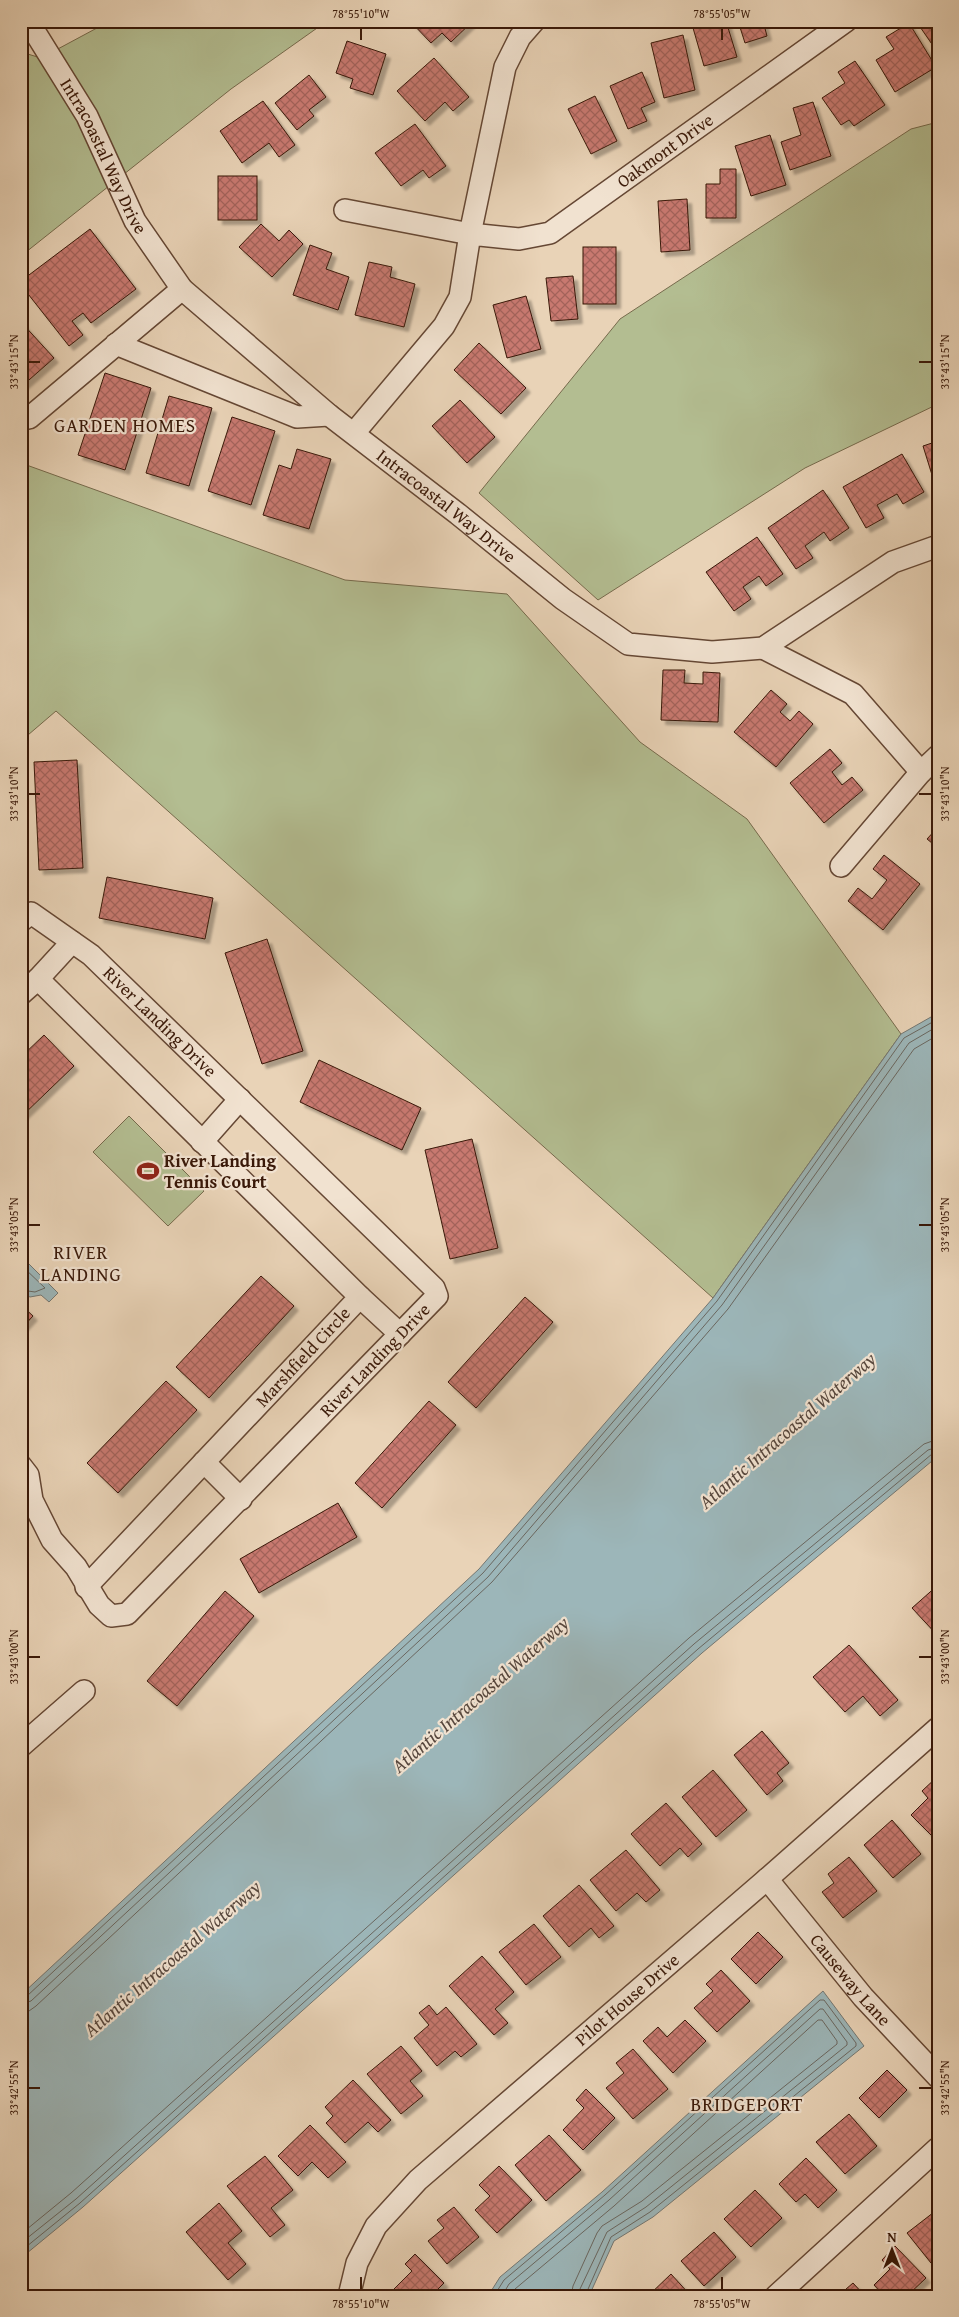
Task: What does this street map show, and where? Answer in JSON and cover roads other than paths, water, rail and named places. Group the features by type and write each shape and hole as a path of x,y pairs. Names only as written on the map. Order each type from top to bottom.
{"street":[{"name":"Intracoastal Way Drive","path":"28,21 87,116 135,220 182,288 329,415 563,599 628,644 712,652 763,648"},
{"path":"354,433 444,326 460,297 470,234 505,67 520,37 534,21"},
{"name":"Oakmont Drive","path":"345,210 470,234 519,239 550,233 846,21"},
{"path":"29,418 182,288"},
{"path":"116,344 297,417 329,415"},
{"path":"921,772 852,694 763,648 892,562 938,546"},
{"path":"841,866 921,772 938,756"},
{"name":"River Landing Drive","path":"21,921 31,913 91,955 434,1288 437,1296 127,1614 111,1616 99,1606 86,1587 76,1567 52,1540 27,1497 28,1475 21,1466"},
{"path":"21,994 38,980 72,942"},
{"name":"Marshfield Circle","path":"38,980 360,1297 86,1587"},
{"path":"202,1142 240,1099"},
{"path":"360,1297 400,1334"},
{"path":"204,1462 241,1499"},
{"path":"21,1746 84,1691"},
{"name":"Pilot House Drive","path":"348,2296 357,2262 376,2226 418,2180 767,1880 938,1728"},
{"name":"Causeway Lane","path":"767,1880 863,1997 938,2076"},
{"path":"776,2296 938,2148"}],"water":[{"name":"Atlantic Intracoastal Waterway","path":"938,1013 938,1456 702,1653 83,2207 21,2258 21,1995 479,1569 713,1298 901,1034"},
{"path":"24,1259 58,1293 49,1302 41,1295 30,1297 21,1293 21,1261"},
{"path":"823,1991 864,2046 653,2217 614,2241 589,2296 488,2296 500,2277 602,2192"}],"place":[{"name":"River Landing Tennis Court","path":"148,1171"}],"district":[{"name":"GARDEN HOMES","path":"125,425"},
{"name":"RIVER LANDING","path":"81,1263"},
{"name":"BRIDGEPORT","path":"747,2104"}]}
